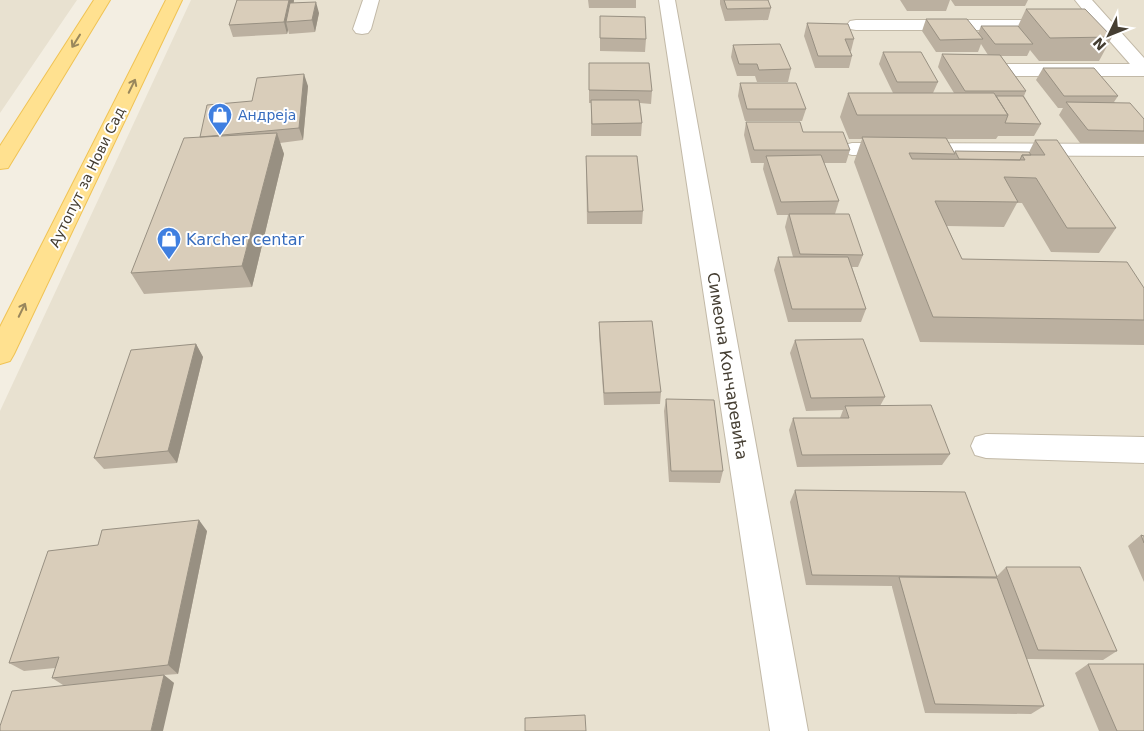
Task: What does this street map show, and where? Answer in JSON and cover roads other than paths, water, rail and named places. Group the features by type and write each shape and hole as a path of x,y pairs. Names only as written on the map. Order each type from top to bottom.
{"main road":[{"path":"0,163 102,0"},
{"name":"Аутопут за Нови Сад","path":"0,354 174,0"}],"street":[{"path":"362,29 371,0"},
{"name":"Симеона Кончаревића","path":"667,0 789,731"},
{"path":"1083,0 1144,69"},
{"path":"856,26 1105,25"},
{"path":"1006,70 1144,69"},
{"path":"852,149 1144,150"},
{"path":"986,446 1144,450"}],"place":[{"name":"Андреја","path":"220,136"},
{"name":"Karcher centar","path":"169,260"}]}
